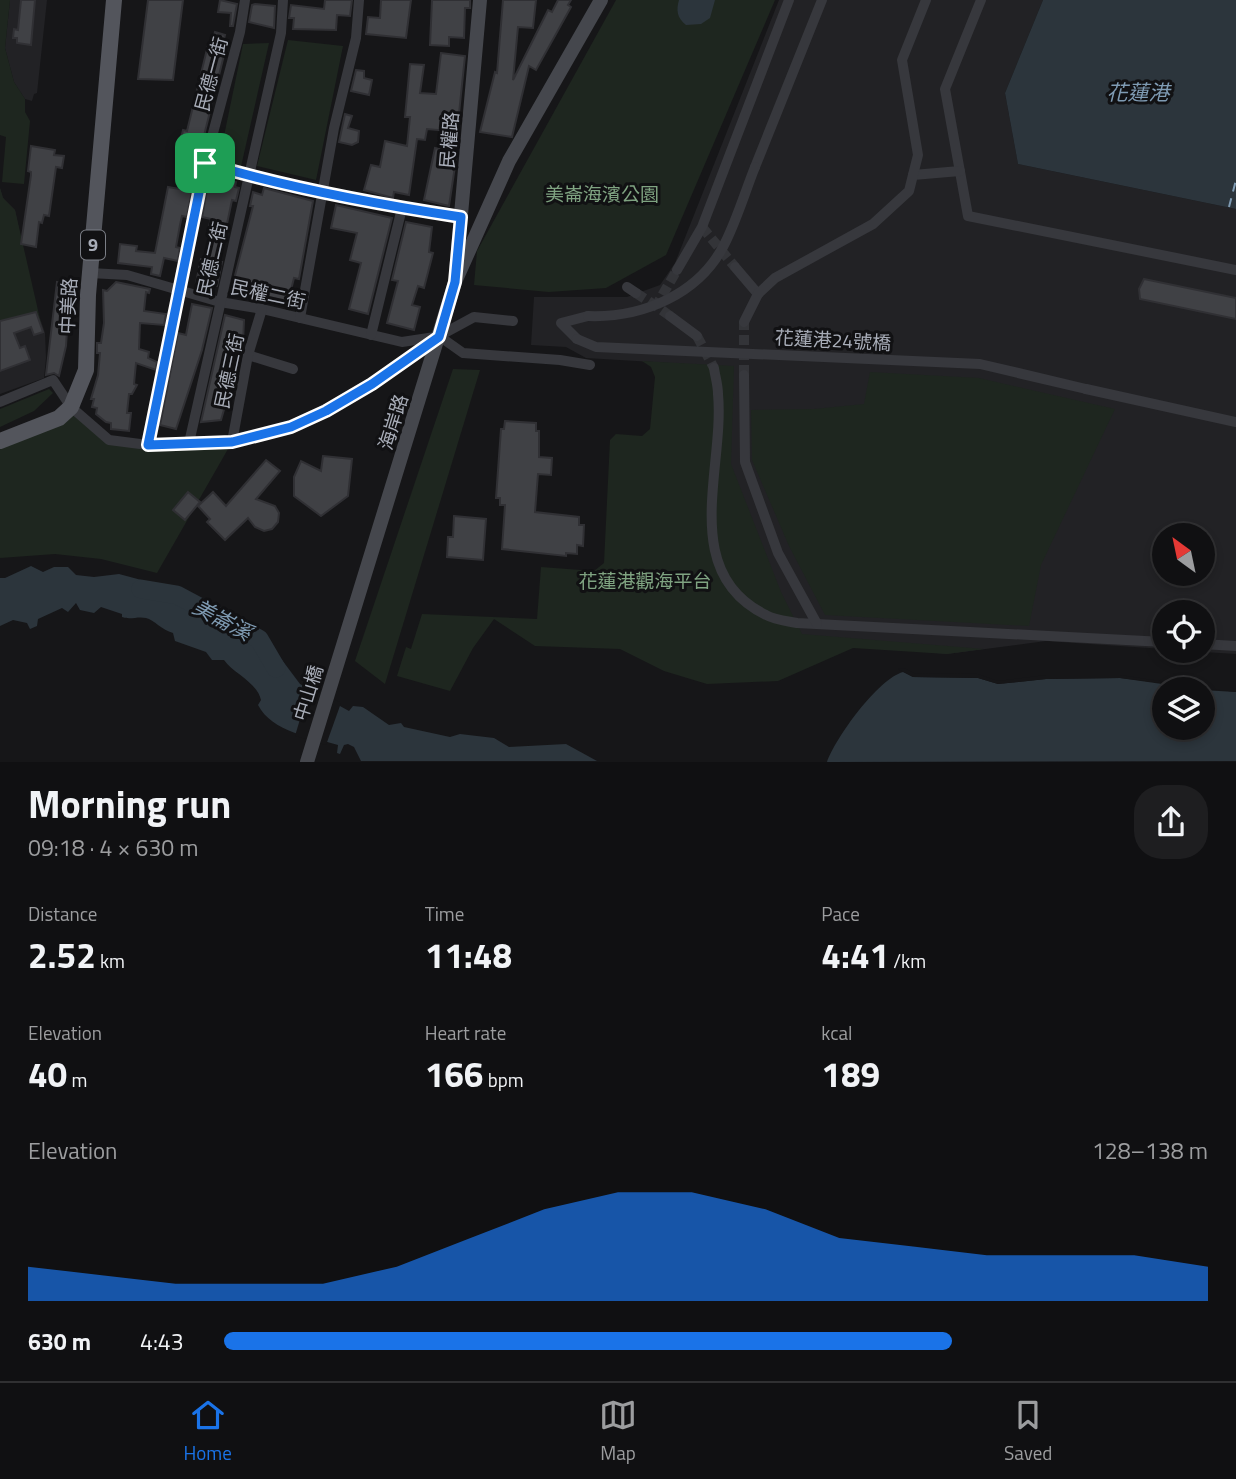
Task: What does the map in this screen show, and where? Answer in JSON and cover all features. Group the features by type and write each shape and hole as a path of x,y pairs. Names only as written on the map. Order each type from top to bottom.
{"main road":[{"name":"中美路","path":"71,408 86,370 90,273 114,0"},
{"name":"民權路","path":"455,282 480,0"},
{"name":"海岸路","path":"345,635 455,282 509,161 600,0"},
{"path":"0,441 59,418 71,408"},
{"name":"中山橋","path":"307,761 345,635"}],"street":[{"name":"民德一街","path":"148,445 205,163 240,32 245,0"},
{"name":"民德二街","path":"188,443 281,33 283,0"},
{"path":"300,318 322,192 356,38 359,0"},
{"path":"677,270 702,227 789,0"},
{"name":"花蓮港24號橋","path":"822,0 726,242 713,261 694,282 671,298 645,310 617,316 589,316 556,322 577,339 596,347 981,365 1236,422"},
{"path":"744,322 758,294 775,278 873,224 909,191 918,155 902,60 926,0"},
{"path":"981,0 945,89 968,216 1236,270"},
{"path":"205,163 322,192 461,217"},
{"path":"913,175 960,171"},
{"path":"371,335 402,208"},
{"path":"735,267 758,294"},
{"name":"民權二街","path":"90,273 127,275 220,302 262,309 402,342 439,337"},
{"name":"民德三街","path":"232,442 248,355 262,309"},
{"path":"670,316 697,336"},
{"path":"0,401 53,380 71,408 108,440 148,445 232,442 291,427 326,411 474,317 513,321"},
{"path":"439,337 463,353 560,360 590,365"},
{"path":"248,355 293,369"},
{"path":"714,368 719,395 711,531 717,562 730,586 745,603 768,617 797,623 1152,641"},
{"path":"744,375 745,461 778,553 817,624"},
{"path":"1215,645 1236,646"}],"shaded area":[{"path":"10,0 47,0 37,93 32,101 25,99 14,82 5,48"},
{"path":"779,0 1043,0 1005,93 1018,164 1236,209 1236,654 1215,653 1215,600 1152,600 1152,648 1046,641 947,654 689,631 703,365 586,358 566,347 531,345 534,297 627,297 660,285 675,263"},
{"path":"0,188 3,198 15,210 36,307 45,333 46,358 44,378 0,394"}],"green space":[{"path":"0,0 10,0 5,48 14,82 25,99 25,112 30,121 24,184 2,182 6,137 0,135"},
{"name":"美崙海濱公園","path":"616,0 775,0 666,255 606,288 549,292 474,285 477,251"},
{"path":"288,40 343,46 316,180 257,166"},
{"path":"269,43 240,171 218,165 243,44"},
{"path":"0,188 3,198 15,210 43,332 36,312 0,321"},
{"name":"花蓮港觀海平台","path":"642,361 734,366 731,464 781,592 802,634 984,649 947,654 853,648 778,681 707,684 664,671 620,649 535,646 494,619 473,648 450,691 397,676 406,647 411,649 422,614 537,619 541,567 594,571 604,563 610,440 616,434 642,436 650,429 655,377 651,367"},
{"path":"453,369 480,370 385,684 355,661"},
{"path":"870,372 979,378 1115,409 1041,565 1029,626 825,615 789,546 752,460 751,410 814,409 864,404"},
{"path":"49,389 53,393 34,411 0,427 0,409"},
{"path":"71,407 109,440 232,442 157,573 101,559 55,554 0,558 0,441"}],"water":[{"path":"679,0 715,0 710,18 701,24 686,25 678,14"},
{"name":"花蓮港","path":"1043,0 1236,0 1236,209 1018,164 1005,93"},
{"path":"31,566 43,572 54,567 68,567 76,575 94,577 119,574 160,585 160,590 217,619 235,624 279,656 300,684 349,711 353,706 363,707 389,725 401,723 404,727 450,737 460,734 494,738 509,747 566,744 597,761 361,761 354,747 348,744 344,745 340,754 337,753 338,745 293,732 273,722 258,705 261,700 255,688 224,660 212,660 206,652 175,641 173,633 149,619 125,618 122,614 101,607 94,613 80,610 76,603 68,612 62,608 38,619 37,626 30,629 27,623 13,620 0,626 0,578"},
{"path":"903,672 913,677 978,678 998,684 1046,679 1120,678 1152,683 1152,740 1215,740 1215,691 1236,692 1236,761 827,762 839,738 859,710 893,677"}],"pier":[{"path":"904,668 914,673 978,674 998,681 1046,675 1120,675 1152,682 1120,678 1046,679 998,684 978,678 913,677 898,669"},
{"path":"310,686 341,703 326,745 295,736"},
{"path":"1215,687 1230,687 1236,689 1236,692 1215,689"}],"building":[{"path":"21,0 35,0 31,45 17,43 17,38 13,38 14,29 18,30"},
{"path":"148,0 183,0 173,80 138,79"},
{"path":"220,0 237,4 233,26 230,26 231,13 218,12"},
{"path":"325,0 352,0 350,16 337,15 336,30 293,29 294,18 289,18 291,5 324,9"},
{"path":"381,0 411,0 406,38 366,34 368,17 380,18"},
{"path":"432,0 470,0 470,8 465,8 464,38 449,37 449,46 430,45"},
{"path":"503,0 536,0 533,28 518,27 513,80 548,10 552,12 558,0 571,0 568,5 571,7 536,70 529,66 512,137 480,132 495,72 497,73"},
{"path":"252,5 275,6 274,28 249,22"},
{"path":"215,32 225,35 221,50 225,51 198,160 177,155 183,130 187,131 208,45 211,45"},
{"path":"441,53 465,56 458,123 450,122 449,131 427,129 425,140 417,139 409,195 394,192 393,198 364,190 371,165 380,167 385,141 407,146 410,117 405,117 410,64 424,65 420,93 436,94"},
{"path":"356,70 364,71 364,78 372,80 369,95 351,91"},
{"path":"345,114 352,116 348,128 359,131 358,142 352,145 339,142"},
{"path":"31,146 55,150 54,155 64,156 62,168 56,167 49,216 44,215 42,223 39,222 36,247 21,244 31,175 28,171"},
{"path":"435,148 457,153 449,206 424,200"},
{"path":"209,179 236,182 235,187 239,188 236,201 232,200 219,262 222,262 217,286 196,283 201,259 205,259 214,227 209,226 211,219 202,217"},
{"path":"168,187 192,191 187,217 182,216 180,225 176,247 180,248 178,261 164,258 160,276 151,274 152,267 118,263 120,244 137,246 136,251 155,253"},
{"path":"264,188 313,201 299,279 294,278 288,302 232,287 253,206 250,206 253,192 262,195"},
{"path":"336,205 392,218 368,314 349,309 361,263 350,260 357,233 331,228"},
{"path":"406,222 432,227 429,252 433,253 424,288 418,286 412,305 420,307 414,330 387,323 398,281 392,280"},
{"path":"1144,279 1236,298 1236,319 1140,299 1139,289"},
{"path":"57,282 70,284 66,346 59,376 54,373 46,375"},
{"path":"116,282 150,289 149,293 146,292 144,311 166,314 164,325 140,323 139,349 149,352 148,358 157,362 156,370 136,363 134,384 137,385 132,394 129,394 127,413 131,413 129,431 111,429 111,423 96,414 97,408 92,407 94,399 91,399 98,375 100,353 97,353 97,343 101,343 104,323 103,290 107,291"},
{"path":"192,304 212,308 202,350 176,429 160,425 178,333 186,335"},
{"path":"36,312 43,332 34,335 31,327 14,333 20,348 25,346 30,360 0,371 0,321"},
{"path":"225,315 244,320 243,344 239,342 233,378 221,420 201,422"},
{"path":"505,421 536,423 536,431 539,431 539,457 552,458 551,475 538,474 535,512 579,517 579,525 584,525 583,546 577,545 577,554 566,553 566,556 502,549 505,505 500,505 500,498 496,498 501,429 504,429"},
{"path":"323,456 352,459 348,496 321,516 294,496 294,477 301,461 321,471"},
{"path":"266,460 280,471 256,499 275,506 279,513 278,522 272,529 264,531 255,527 248,518 225,540 207,522 210,519 198,506 213,492 226,506"},
{"path":"188,492 200,502 185,520 173,510"},
{"path":"454,516 486,519 483,560 447,557 448,537 453,537"}],"waterway":[{"name":"美崙溪","path":"141,589 177,595 259,639 276,668"}],"ferry route":[{"path":"1229,207 1236,180"}],"tunnel":[{"path":"702,227 735,267"},
{"path":"670,316 656,306 677,270"},
{"path":"636,293 656,306"},
{"path":"744,322 744,375"},
{"path":"697,336 714,368"}],"route":[{"path":"205,163 322,192 461,217 455,282 439,337 372,384 326,411 291,427 232,442 148,445 205,163"}]}
